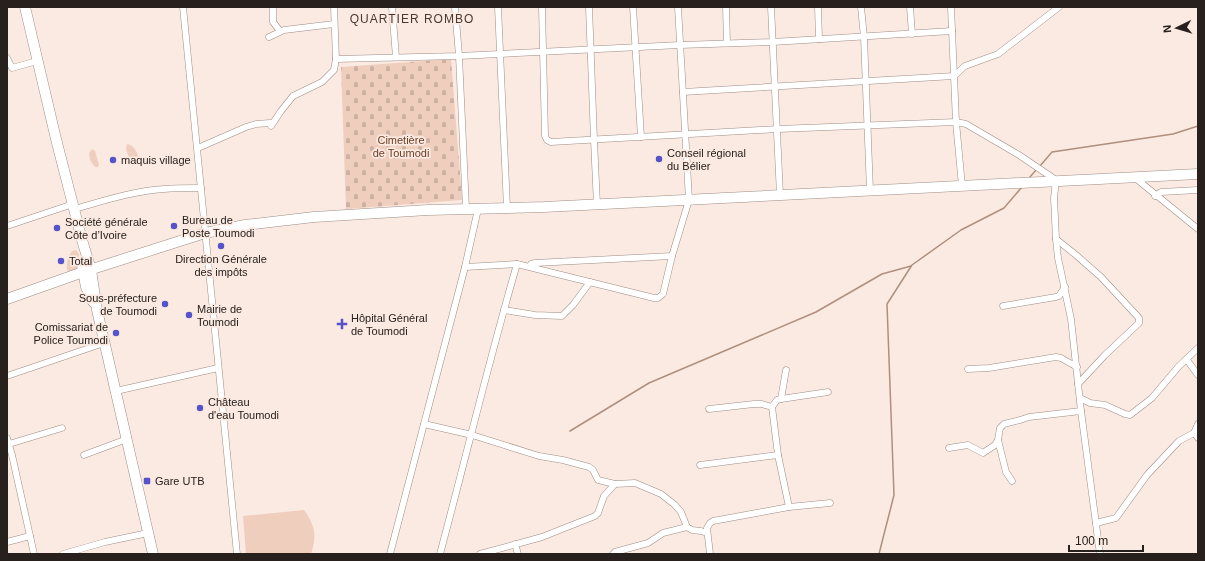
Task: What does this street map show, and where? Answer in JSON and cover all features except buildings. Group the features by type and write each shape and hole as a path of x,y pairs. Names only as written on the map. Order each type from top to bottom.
{"main road":[{"path":"25,7 82,240 87,271 86,287 97,310 153,554"},
{"path":"7,299 87,271 205,233 314,217 466,209 597,205 1056,180 1198,174"}],"street":[{"path":"183,7 237,554"},
{"path":"273,7 273,22 280,31"},
{"path":"198,148 256,124 270,123 271,126 293,96 322,82 334,70 336,60 334,7"},
{"path":"392,7 396,57"},
{"path":"455,7 459,56 466,209"},
{"path":"498,7 507,208"},
{"path":"542,7 545,136 547,140 551,142 778,129 868,127 956,122 966,124 1019,155 1056,180 1054,198 1058,258 1065,287 1077,368 1081,411 1100,554"},
{"path":"589,7 597,205"},
{"path":"633,7 641,137"},
{"path":"465,266 517,264 658,298 663,294 672,256 689,200 678,7"},
{"path":"726,7 727,43"},
{"path":"771,7 780,195"},
{"path":"818,7 819,39"},
{"path":"861,7 864,36 870,191"},
{"path":"910,7 912,34"},
{"path":"951,7 956,122 962,186"},
{"path":"683,92 954,76 965,66 998,54 1059,7"},
{"path":"269,37 280,31 334,24"},
{"path":"336,60 773,42 952,31"},
{"path":"7,58 12,68 37,61"},
{"path":"1133,177 1198,229"},
{"path":"7,226 73,207 145,191 201,188"},
{"path":"1155,196 1161,192 1198,190"},
{"path":"390,554 465,266 478,209"},
{"path":"1056,239 1100,277 1139,318 1139,323 1105,355 1078,384"},
{"path":"530,267 531,264 535,263 672,256"},
{"path":"440,554 517,264"},
{"path":"504,310 534,315 562,316 573,305 590,282"},
{"path":"1002,306 1056,297 1059,296 1065,287"},
{"path":"7,376 104,344"},
{"path":"1080,398 1090,403 1105,405 1130,415 1152,398 1198,348"},
{"path":"968,369 989,368 1056,357 1061,358 1077,368"},
{"path":"1187,360 1198,375"},
{"path":"116,391 218,368"},
{"path":"781,399 786,370"},
{"path":"788,507 778,455 772,408 773,405 781,399 828,392"},
{"path":"710,409 754,404 762,404 772,408"},
{"path":"950,448 968,445 984,453 995,446 998,440 1000,428 1004,424 1028,417 1081,411"},
{"path":"424,424 472,435 539,456 590,467 598,480 615,484 634,483 661,494 675,505 681,512 687,527 692,530 701,530 707,533"},
{"path":"1096,522 1116,518 1147,475 1180,441 1196,436 1198,424"},
{"path":"34,554 8,441 62,428"},
{"path":"84,455 127,439"},
{"path":"998,440 1006,472 1012,481"},
{"path":"700,464 778,455"},
{"path":"480,554 542,537 594,516 598,512 604,496 615,484"},
{"path":"710,554 707,533 708,525 713,521 788,507 830,503"},
{"path":"613,554 615,552 648,543 663,533 687,527"},
{"path":"63,554 105,542 148,533"},
{"path":"7,542 30,536"},
{"path":"515,544 518,554"}],"green space":[{"name":"Cimetière de Toumodi","path":"451,59 462,200 346,209 341,67"},
{"path":"127,144 132,146 136,151 139,163 129,158 126,149"},
{"path":"92,149 95,151 99,165 98,167 95,167 90,160 89,153"},
{"path":"76,250 79,254 78,268 77,270 68,272 68,258 72,251"},
{"path":"304,510 311,521 314,531 314,542 311,554 246,554 243,516"}],"waterway":[{"path":"1040,166 1052,152 1173,134 1198,126"},
{"path":"1029,178 1037,169"},
{"path":"879,554 894,495 887,304 912,265 961,230 1004,208 1022,187"},
{"path":"570,431 649,383 816,312 882,274 911,266"}],"place":[{"name":"Conseil régional du Bélier","path":"659,159"},
{"name":"maquis village","path":"113,160"},
{"name":"Bureau de Poste Toumodi","path":"174,226"},
{"name":"Société générale Côte d’Ivoire","path":"57,228"},
{"name":"Direction Générale des impôts","path":"221,246"},
{"name":"Total","path":"61,261"},
{"name":"Sous-préfecture de Toumodi","path":"165,304"},
{"name":"Mairie de Toumodi","path":"189,315"},
{"name":"Hôpital Général de Toumodi","path":"342,324"},
{"name":"Comissariat de Police Toumodi","path":"116,333"},
{"name":"Château d'eau Toumodi","path":"200,408"},
{"name":"Gare UTB","path":"147,481"}],"district":[{"name":"QUARTIER ROMBO","path":"412,19"}]}
